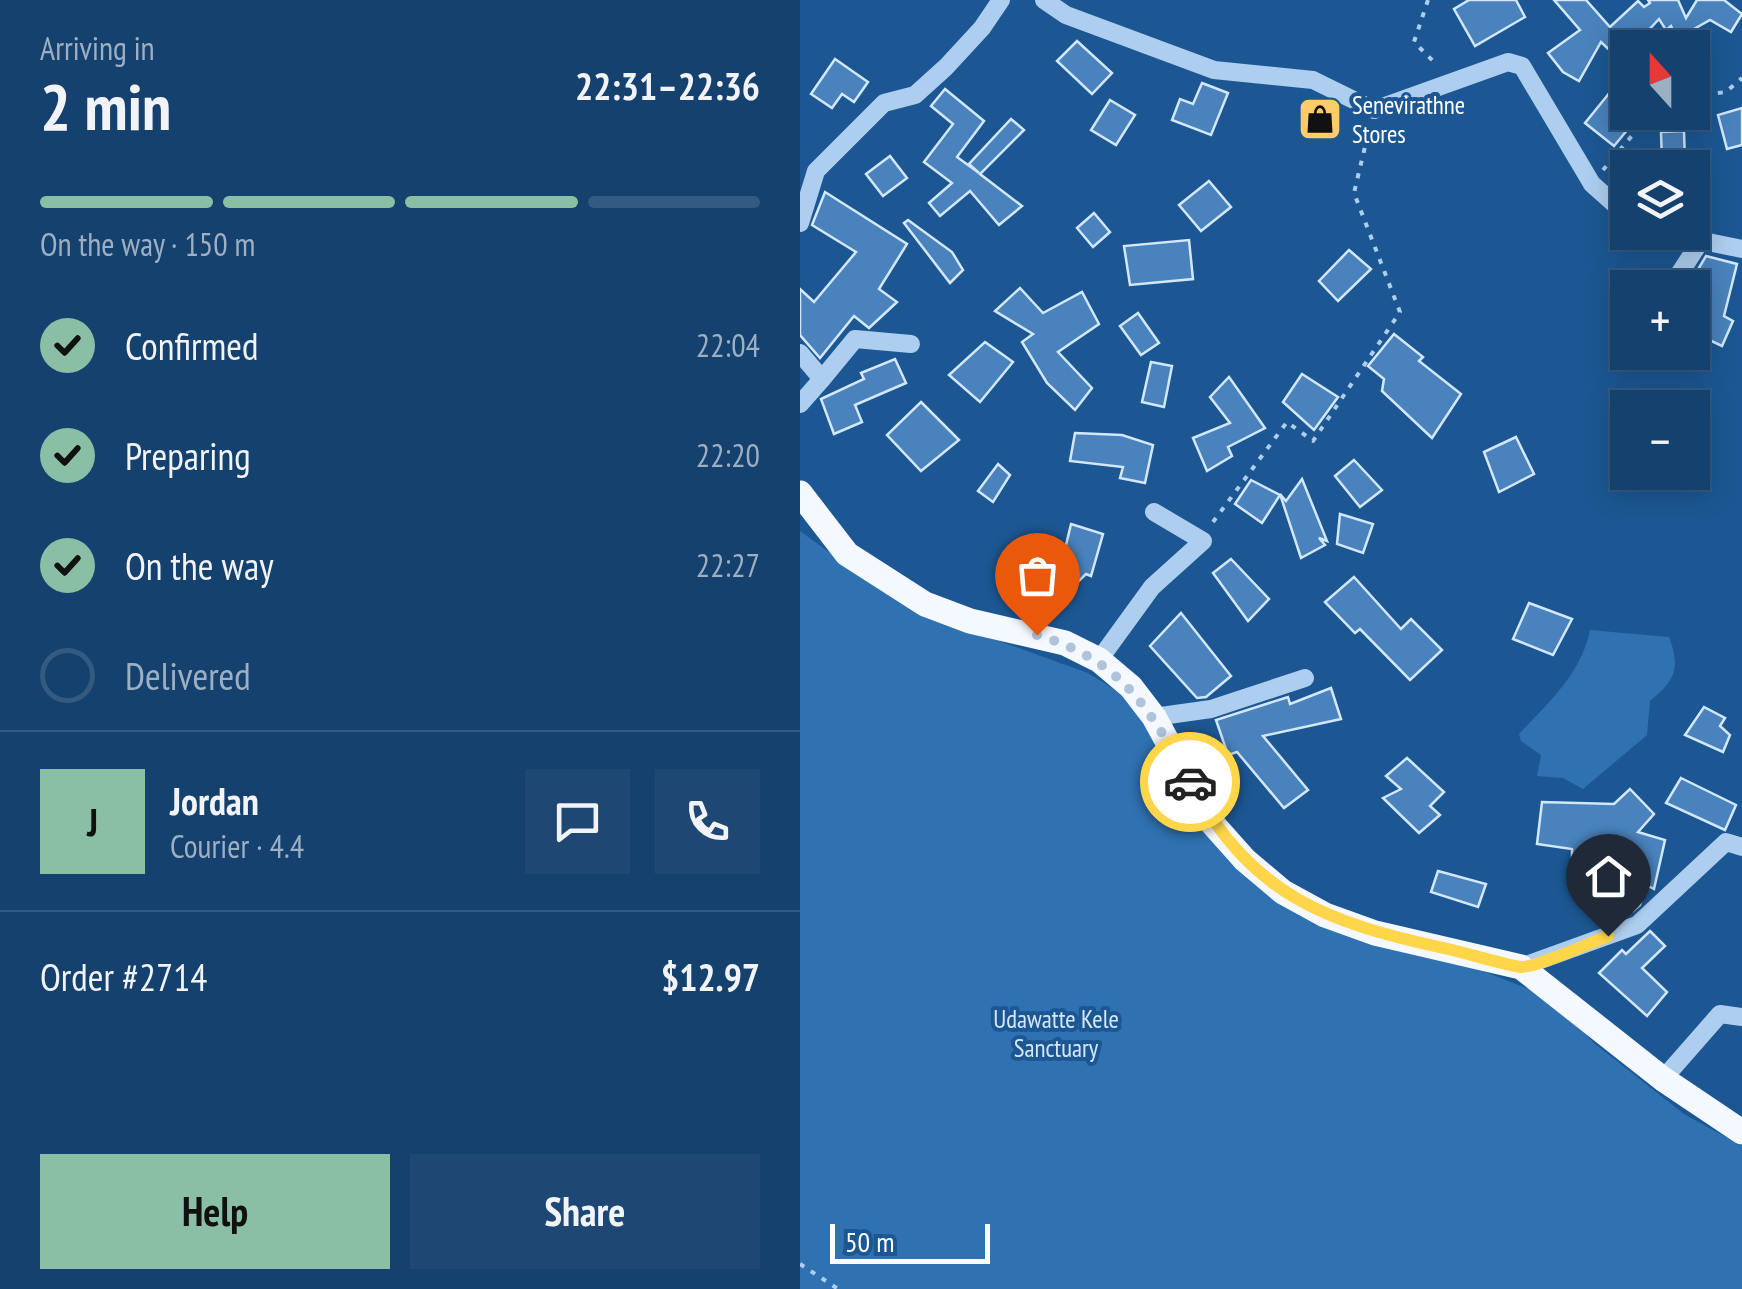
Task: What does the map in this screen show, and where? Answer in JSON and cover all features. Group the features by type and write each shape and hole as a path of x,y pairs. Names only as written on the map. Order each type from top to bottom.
{"main road":[{"path":"800,493 847,554 925,604 970,622 1064,643 1099,660 1130,687 1154,716 1212,823 1245,860 1283,892 1326,916 1374,933 1521,967 1663,1079 1742,1132"}],"street":[{"path":"800,223 816,171 884,103 914,95 946,67 982,28 1001,0"},
{"path":"1044,0 1066,15 1214,70 1313,80 1374,110 1508,62 1522,66 1592,184 1610,200"},
{"path":"1710,244 1742,249"},
{"path":"800,404 855,338 912,344"},
{"path":"800,354 822,379"},
{"path":"1099,660 1152,586 1203,541 1154,512"},
{"path":"1154,716 1210,709 1305,678"},
{"path":"1521,967 1637,925 1726,842 1742,847"},
{"path":"1663,1079 1720,1014 1742,1017"}],"path":[{"path":"1428,0 1414,42 1452,79"},
{"path":"1710,94 1726,92 1742,78"},
{"path":"1203,541 1224,502 1286,422 1313,441 1400,312 1354,194 1374,110"},
{"path":"1592,184 1637,130"},
{"path":"800,1264 838,1289"}],"green space":[{"name":"Udawatte Kele Sanctuary","path":"800,531 844,563 950,623 1088,673 1117,691 1154,717 1212,823 1283,892 1551,998 1594,1043 1684,1114 1742,1146 1742,1289 800,1289"},
{"path":"1590,630 1669,637 1675,666 1665,687 1650,701 1647,735 1583,789 1563,778 1537,776 1541,755 1521,741 1519,734 1571,674"}],"building":[{"path":"1469,0 1516,0 1525,17 1475,46 1454,9"},
{"path":"1554,0 1586,0 1610,27 1638,1 1644,7 1650,3 1648,0 1678,0 1686,18 1697,0 1724,0 1742,14 1731,32 1710,20 1692,30 1673,30 1671,26 1666,30 1659,19 1649,30 1610,30 1610,51 1601,42 1579,81 1563,72 1548,53 1580,30"},
{"path":"1077,41 1112,73 1092,94 1057,61"},
{"path":"835,59 868,82 854,102 842,94 832,108 811,94"},
{"path":"1202,83 1228,93 1211,135 1172,120 1180,99 1193,104"},
{"path":"945,89 984,121 957,157 979,173 969,164 1011,119 1024,130 980,174 1022,206 999,225 970,191 940,216 929,203 952,183 924,162 953,124 931,106"},
{"path":"1610,92 1610,130 1627,130 1614,146 1585,123"},
{"path":"1110,100 1135,115 1116,145 1091,130"},
{"path":"1316,103 1339,116 1328,135 1304,122"},
{"path":"1742,108 1742,145 1727,149 1718,115"},
{"path":"1684,131 1685,150 1662,150 1661,132"},
{"path":"890,156 907,178 883,196 866,174"},
{"path":"1209,181 1231,207 1201,231 1179,205"},
{"path":"825,192 907,244 879,289 897,302 869,328 854,316 820,358 800,335 800,289 814,302 856,252 812,225"},
{"path":"1094,213 1110,232 1093,247 1077,228"},
{"path":"908,220 952,252 963,270 950,283 904,223"},
{"path":"1189,240 1193,279 1130,285 1124,246"},
{"path":"1349,250 1371,269 1338,301 1319,281"},
{"path":"1706,256 1737,264 1724,316 1733,321 1722,346 1710,340 1710,270 1698,270"},
{"path":"1020,288 1043,313 1082,292 1099,324 1058,352 1092,388 1075,410 1047,383 1022,342 1033,334 995,311"},
{"path":"1138,313 1159,343 1141,355 1120,326"},
{"path":"1394,334 1423,357 1419,361 1461,394 1432,438 1382,391 1384,379 1368,366"},
{"path":"985,342 1013,362 980,402 949,375"},
{"path":"895,359 906,383 855,405 862,422 834,434 821,399 864,379 861,373"},
{"path":"1151,362 1172,366 1164,407 1142,402"},
{"path":"1302,374 1338,397 1314,430 1283,402"},
{"path":"1229,377 1265,428 1228,447 1232,456 1207,471 1193,438 1230,423 1210,397"},
{"path":"921,402 959,440 921,471 887,435"},
{"path":"1075,433 1122,435 1153,445 1145,483 1120,478 1123,467 1070,461"},
{"path":"1516,437 1534,474 1499,492 1484,452"},
{"path":"1354,460 1382,490 1360,507 1335,476"},
{"path":"998,464 1010,475 993,502 978,491"},
{"path":"1302,479 1327,541 1319,538 1325,545 1301,558 1280,494 1286,501"},
{"path":"1251,480 1280,495 1262,523 1235,504"},
{"path":"1340,514 1373,524 1363,553 1337,544"},
{"path":"1071,524 1103,534 1091,576 1086,574 1049,610 1034,595 1060,570"},
{"path":"1231,559 1269,599 1248,621 1213,573"},
{"path":"1354,577 1401,629 1411,619 1442,650 1410,680 1360,629 1355,633 1325,602"},
{"path":"1529,603 1572,619 1553,655 1513,639"},
{"path":"1181,613 1231,676 1206,697 1197,698 1150,646"},
{"path":"1331,688 1341,719 1263,736 1308,790 1284,808 1237,752 1228,755 1216,720 1288,697 1290,704"},
{"path":"1704,707 1725,718 1720,726 1730,735 1723,752 1685,735"},
{"path":"1407,758 1444,792 1430,806 1440,815 1419,833 1383,798 1401,789 1386,776"},
{"path":"1681,778 1736,805 1725,830 1666,803"},
{"path":"1630,789 1654,814 1638,832 1665,840 1654,889 1646,885 1640,905 1633,911 1598,895 1617,858 1572,860 1572,849 1537,844 1542,802 1614,804"},
{"path":"1438,871 1486,884 1478,907 1431,892"},
{"path":"1650,931 1665,946 1642,968 1667,992 1647,1016 1599,973 1622,950 1626,954"}],"way so far":[{"path":"1037,635 1099,660 1130,687 1154,716 1190,782"}],"place":[{"name":"Senevirathne Stores","path":"1320,119"}],"route":[{"path":"1190,782 1212,823 1245,860 1283,892 1326,916 1374,933 1521,967 1608,936"}]}
